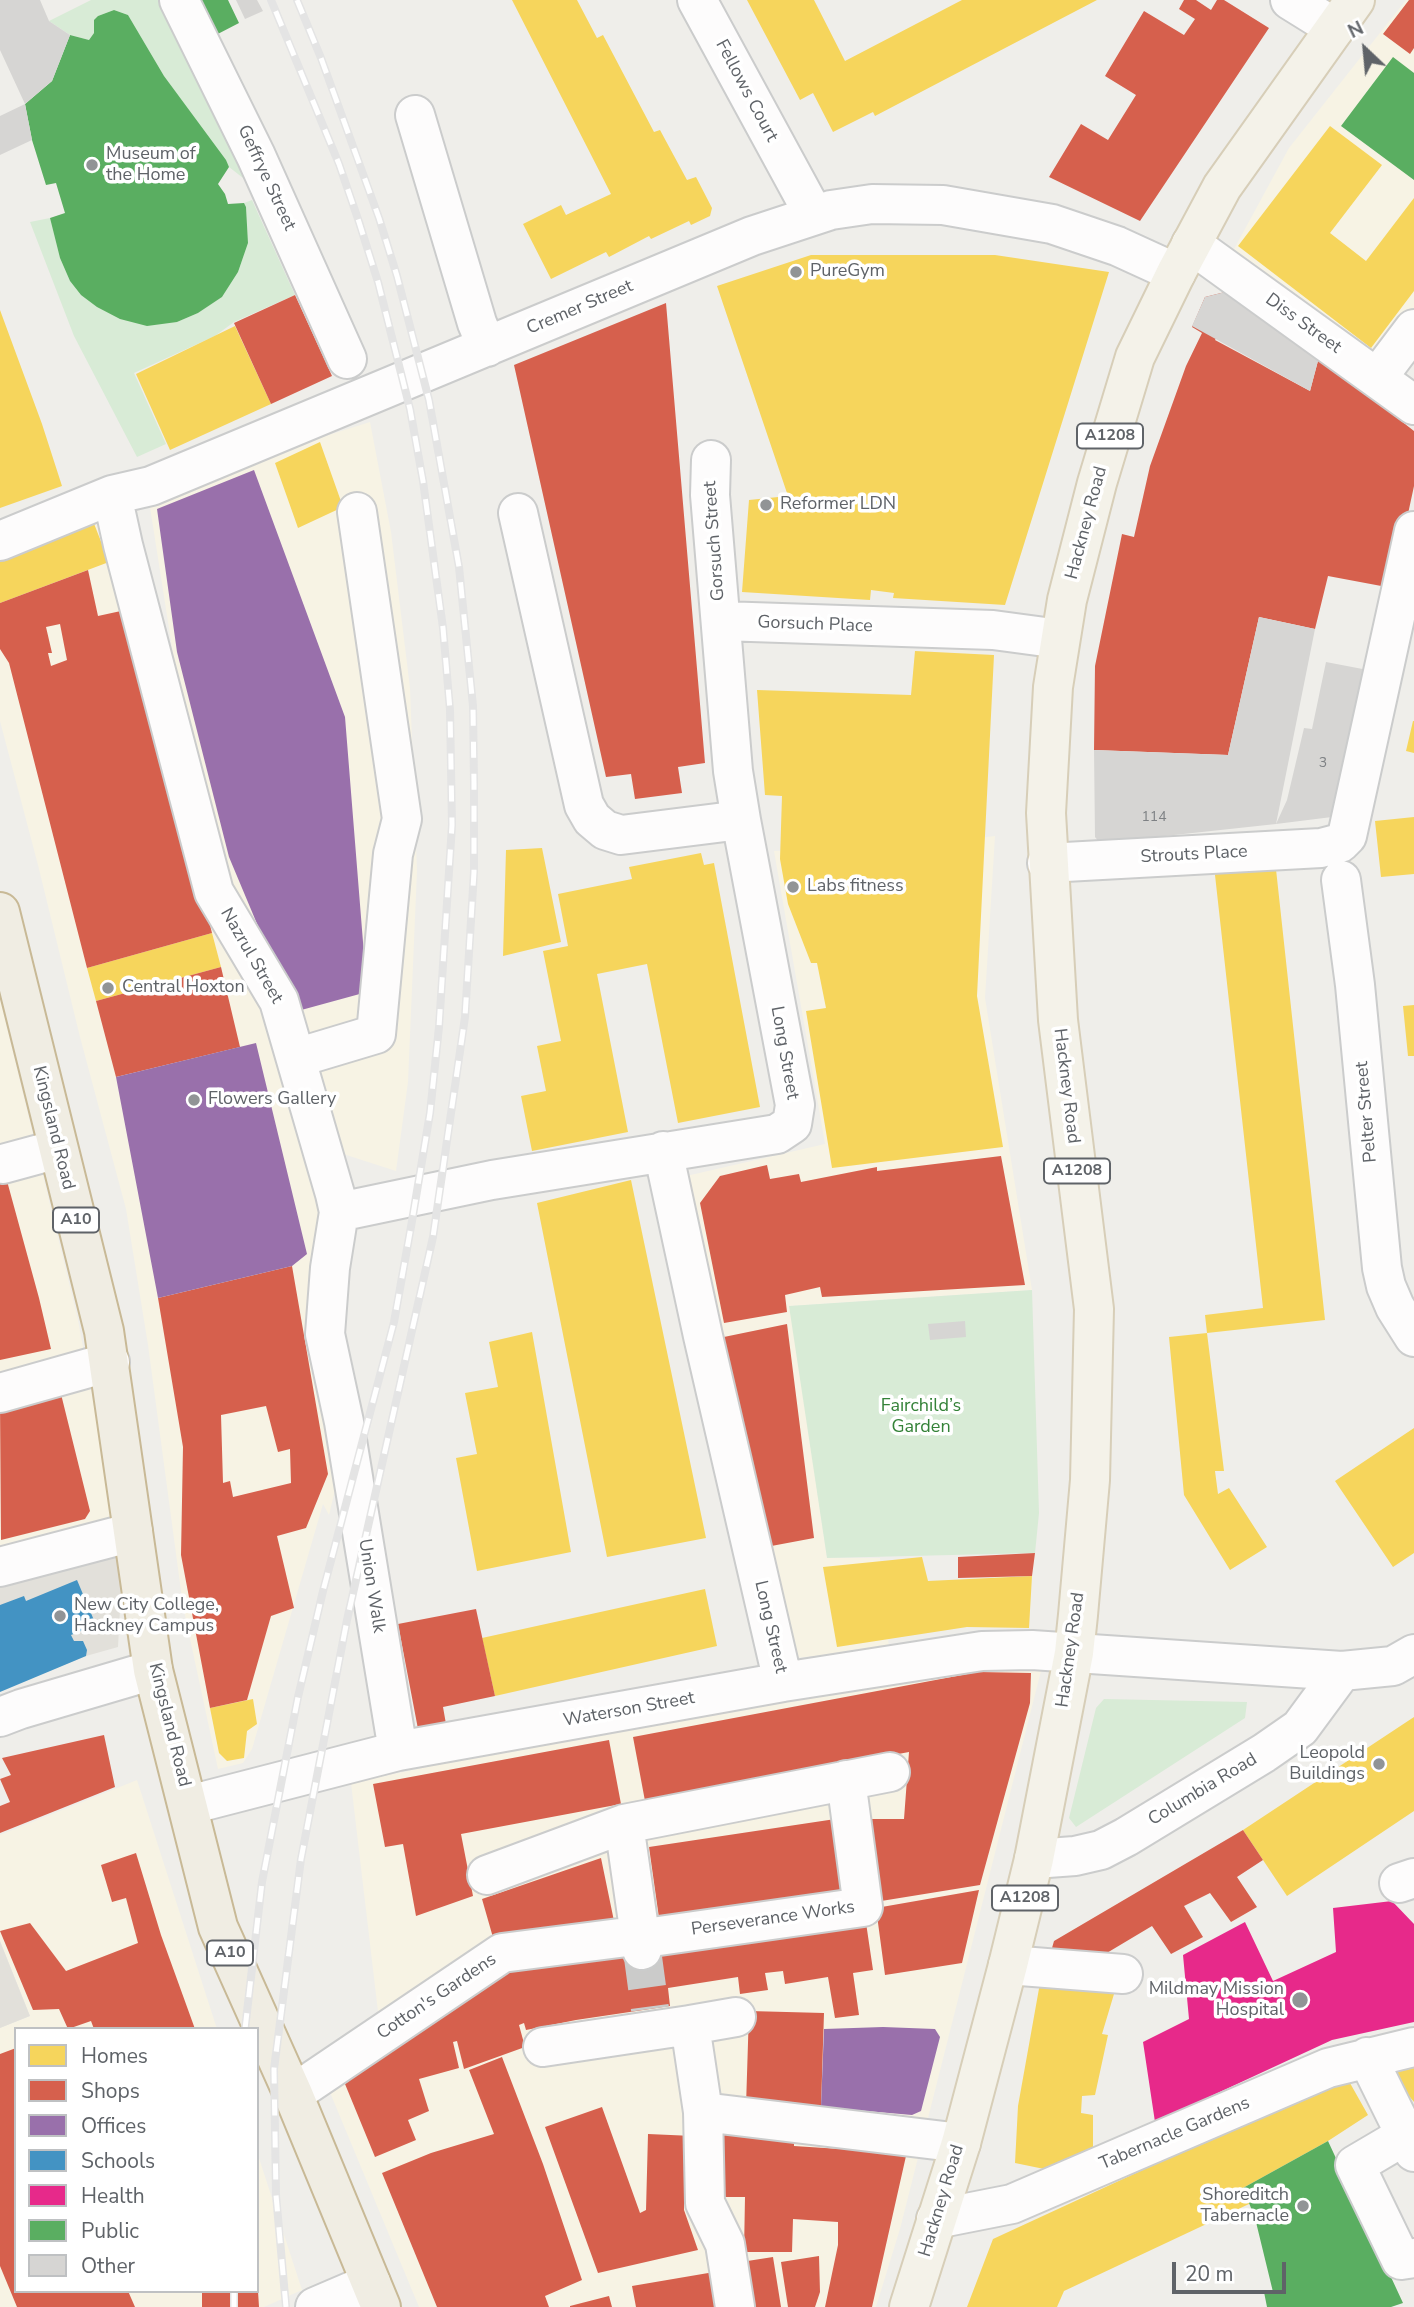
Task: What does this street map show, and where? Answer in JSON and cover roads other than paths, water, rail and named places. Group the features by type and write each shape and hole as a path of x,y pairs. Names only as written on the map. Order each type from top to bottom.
{"highway":[{"name":"Kingsland Road","path":"0,912 8,980 58,1149 110,1362 153,1670 218,1927 254,2027"},
{"name":"Kingsland Road","path":"259,2040 265,2056 293,2094 376,2295"}],"main road":[{"name":"Hackney Road","path":"909,2307 961,2143 1009,1965 1034,1859 1074,1653 1090,1480 1094,1309 1058,1020 1046,813 1048,740 1060,639 1083,532 1135,358 1222,187 1345,14"}],"street":[{"name":"Geffrye Street","path":"179,0 256,156 347,359"},
{"name":"Fellows Court","path":"697,0 814,215"},
{"path":"1290,0 1345,14"},
{"path":"415,115 477,323 487,347"},
{"name":"Cremer Street","path":"0,541 112,495 151,486 752,236 814,215 872,204 943,205 1052,225 1116,246 1184,259"},
{"name":"Diss Street","path":"1184,259 1412,400"},
{"path":"1377,378 1414,329"},
{"name":"Gorsuch Street","path":"710,460 710,495 720,621"},
{"name":"Nazrul Street","path":"112,495 214,892 279,1001 339,1212 330,1268 325,1334 344,1422"},
{"path":"296,1058 376,1034 393,854 402,820 357,512"},
{"path":"519,513 584,805 592,819 605,830 621,835 741,820 733,771 720,621"},
{"name":"Strouts Place","path":"1048,863 1321,848 1340,843 1347,836 1414,531"},
{"name":"Gorsuch Place","path":"720,621 993,630 1060,639"},
{"name":"Long Street","path":"741,820 794,1105 792,1124 777,1134 663,1151 783,1682"},
{"name":"Pelter Street","path":"1341,880 1382,1268 1395,1307 1414,1337"},
{"path":"3,1164 58,1149"},
{"path":"339,1212 492,1180 663,1151"},
{"path":"0,1392 110,1362"},
{"name":"Union Walk","path":"344,1422 398,1751"},
{"path":"0,1567 133,1532"},
{"name":"Waterson Street","path":"189,1805 398,1751 783,1682 982,1651 1074,1653"},
{"path":"1074,1653 1342,1671 1393,1666 1414,1654"},
{"path":"10,1713 153,1670"},
{"name":"Columbia Road","path":"1034,1859 1076,1856 1101,1850 1126,1837 1300,1728 1342,1671"},
{"path":"487,1875 624,1824 890,1772"},
{"name":"Perseverance Works","path":"641,1943 659,1936 863,1907 846,1780"},
{"path":"624,1824 641,1943"},
{"name":"Cotton's Gardens","path":"293,2094 502,1954 641,1943"},
{"path":"1009,1965 1122,1974"},
{"path":"543,2047 664,2021 736,2017"},
{"path":"664,2021 703,2112 705,2203 725,2244 735,2307"},
{"name":"Tabernacle Gardens","path":"936,2219 1012,2204 1328,2068 1414,2047"},
{"path":"1367,2057 1410,2144 1355,2165 1401,2260 1414,2258"},
{"path":"703,2112 961,2143"},
{"path":"315,2307 376,2295"}],"tunnel":[{"path":"642,1950 650,2009"}],"railway":[{"path":"245,2027 262,1882 298,1697 394,1322 412,1221 430,1113 439,1027 452,825 450,710 443,628 423,481 410,409 378,282 359,222 339,164 271,0"},
{"path":"286,2307 276,2195 274,2069 301,1859 347,1620 433,1237 465,1017 474,872 473,706 459,567 429,400 379,218 297,0"},
{"path":"234,2293 234,2307"}],"place":[{"name":"Museum of the Home","path":"92,165"},
{"name":"PureGym","path":"796,272"},
{"name":"Reformer LDN","path":"766,505"},
{"name":"Labs fitness","path":"793,887"},
{"name":"Central Hoxton","path":"108,988"},
{"name":"Flowers Gallery","path":"194,1100"},
{"name":"New City College, Hackney Campus","path":"60,1616"},
{"name":"Leopold Buildings","path":"1379,1764"},
{"name":"Mildmay Mission Hospital","path":"1300,2000"},
{"name":"Shoreditch Tabernacle","path":"1303,2206"}],"park label":[{"name":"Fairchild’s Garden","path":"921,1417"}]}
